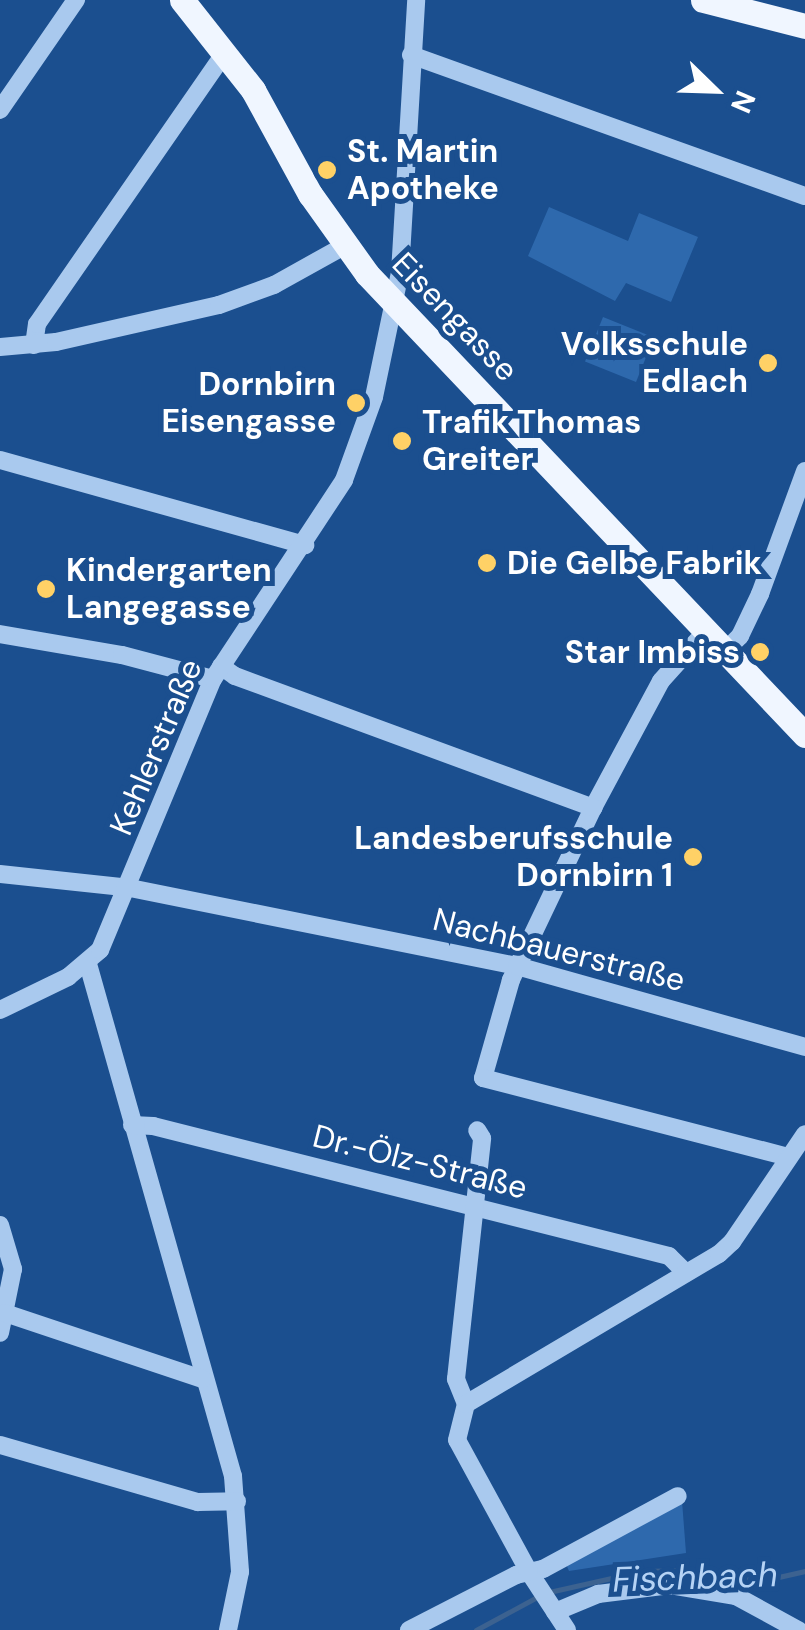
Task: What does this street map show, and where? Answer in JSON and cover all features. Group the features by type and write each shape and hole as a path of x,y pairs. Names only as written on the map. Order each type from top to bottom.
{"main road":[{"name":"Eisengasse","path":"182,0 252,90 344,246 805,735"},
{"path":"703,0 805,26"}],"street":[{"path":"0,110 76,0"},
{"name":"Kehlerstraße","path":"0,1010 88,964 109,935 217,673 305,545 344,480 374,397 395,304 406,202 416,0"},
{"path":"34,346 38,324 224,54"},
{"path":"412,54 805,196"},
{"path":"0,347 34,346 152,322 250,296 344,246"},
{"path":"0,460 305,545"},
{"path":"726,650 740,636 760,594 805,471"},
{"path":"706,630 660,681 593,808 516,966 483,1078 790,1156"},
{"path":"0,634 236,676 593,808"},
{"name":"Nachbauerstraße","path":"0,874 130,888 516,966 805,1048"},
{"path":"88,964 237,1501 240,1572 228,1630"},
{"name":"Dr.-Ölz-Straße","path":"132,1125 153,1126 669,1256 686,1273"},
{"path":"478,1130 482,1138 476,1207 456,1379 463,1410 457,1440 533,1578 567,1630"},
{"path":"463,1410 732,1242 805,1134"},
{"path":"0,1225 12,1269 0,1333"},
{"path":"6,1313 202,1379"},
{"path":"0,1446 198,1502 237,1501"},
{"path":"409,1630 516,1574 533,1578 678,1496"},
{"path":"553,1609 598,1594 670,1585 736,1596 798,1630"}],"shaded area":[{"path":"549,207 628,241 639,213 698,237 671,302 626,283 615,301 528,256"},
{"path":"603,317 654,338 636,382 585,362"},
{"path":"682,1501 686,1553 569,1571 565,1562"}],"waterway":[{"name":"Fischbach","path":"549,1592 643,1571 684,1570 761,1581 805,1571"},
{"name":"Fischbach","path":"476,1630 539,1596"}],"place":[{"name":"St. Martin Apotheke","path":"327,170"},
{"name":"Volksschule Edlach","path":"768,363"},
{"name":"Dornbirn Eisengasse","path":"356,403"},
{"name":"Trafik Thomas Greiter","path":"402,441"},
{"name":"Die Gelbe Fabrik","path":"487,563"},
{"name":"Kindergarten Langegasse","path":"46,589"},
{"name":"Star Imbiss","path":"760,652"},
{"name":"Landesberufsschule Dornbirn 1","path":"693,857"}]}
